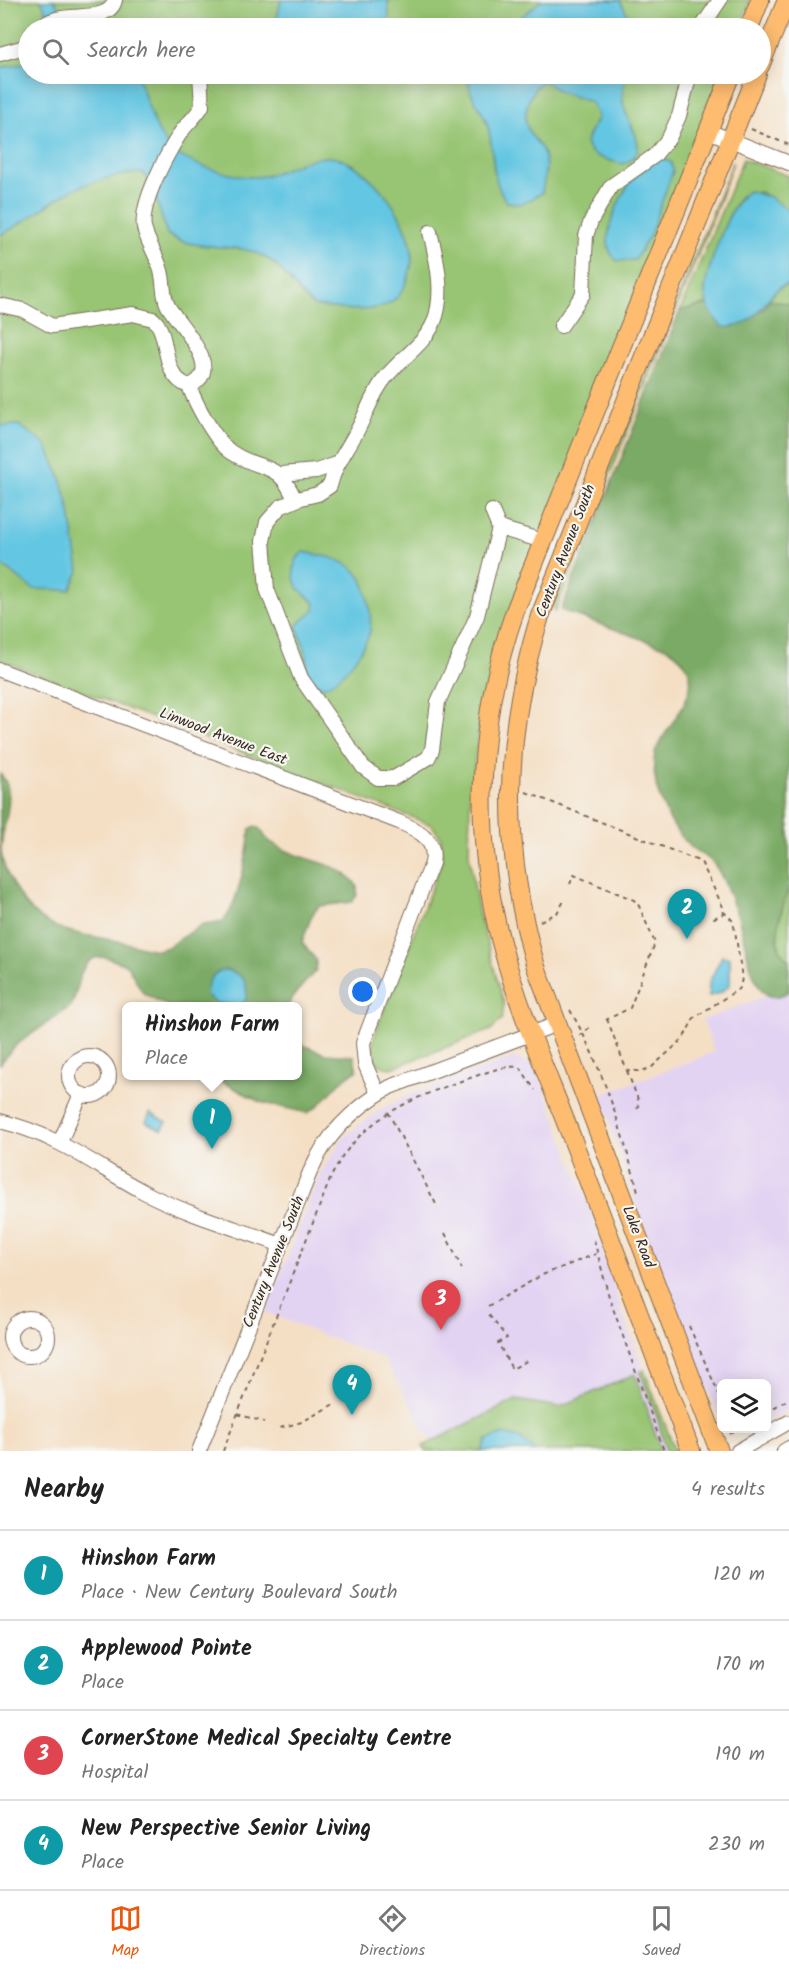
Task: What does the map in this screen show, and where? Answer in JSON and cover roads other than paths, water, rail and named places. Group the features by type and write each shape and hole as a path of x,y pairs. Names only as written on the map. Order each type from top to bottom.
{"main road":[{"path":"753,18 760,0"},
{"path":"771,39 787,0"},
{"name":"Century Avenue South","path":"532,1032 507,963 493,910 484,853 482,788 487,720 499,662 520,597 727,84"},
{"name":"Century Avenue South","path":"557,1024 524,924 512,847 510,771 520,686 544,605 753,84"},
{"name":"Lake Road","path":"557,1024 719,1451"},
{"name":"Lake Road","path":"532,1032 691,1451"}],"street":[{"path":"69,18 104,13 110,10 115,0"},
{"path":"708,18 720,0"},
{"path":"0,54 18,49"},
{"path":"189,386 198,381 201,375 201,359 186,329 169,309 165,300 158,261 144,226 147,200 175,142 202,106 201,84"},
{"path":"561,326 583,294 586,236 591,221 611,186 654,156 669,138 679,116 687,84"},
{"path":"708,131 789,164"},
{"path":"430,232 438,273 439,294 433,324 427,335 379,385 357,432 337,464 330,486 318,494 295,500 273,514 264,531 267,589 301,678 357,758 378,778 394,778 428,758 432,750 438,702 477,616 499,528 492,511"},
{"path":"0,305 23,310 52,326 133,314 149,316 169,309"},
{"path":"149,316 158,322 167,358 182,383 189,386 224,446 238,456 281,474 316,471 337,464"},
{"path":"281,474 295,500"},
{"path":"499,528 543,541"},
{"name":"Linwood Avenue East","path":"0,670 399,822 420,832 430,842 433,852 431,865 363,1043 364,1060 378,1094"},
{"name":"Century Avenue South","path":"199,1451 314,1163 340,1125 378,1094 406,1079 557,1024"},
{"path":"60,1142 81,1094"},
{"path":"0,1121 60,1142 148,1194 281,1245"},
{"path":"738,1451 789,1422"},
{"path":"784,1451 789,1448"}],"water":[{"path":"41,0 54,0 66,18 49,18"},
{"path":"281,0 388,0 389,18 277,18"},
{"path":"542,0 620,0 629,18 520,18"},
{"path":"18,65 18,84 140,84 157,128 169,147 185,159 207,168 255,177 272,174 322,157 344,160 358,168 384,194 404,225 412,255 411,268 404,289 390,303 372,309 352,310 314,306 277,266 261,255 238,248 190,243 167,234 151,182 143,173 104,179 84,185 0,235 0,68"},
{"path":"468,84 540,84 534,90 528,103 526,118 529,131 543,151 545,160 542,193 522,204 507,202 497,183 486,121"},
{"path":"548,84 624,84 623,103 638,146 637,153 632,159 623,164 593,154 587,145 587,139 598,117 591,102 560,92"},
{"path":"661,158 671,162 673,171 650,235 635,260 618,261 611,254 608,244 616,207 634,178"},
{"path":"749,191 770,197 789,211 789,284 774,293 746,322 723,327 708,306 706,281 727,220 742,196"},
{"path":"19,425 46,445 62,481 70,512 79,571 70,590 33,589 0,564 0,426"},
{"path":"304,552 336,559 351,567 361,578 369,607 370,631 360,651 337,679 323,687 309,675 307,657 297,626 314,610 315,603 298,588 295,581 295,562"},
{"path":"722,956 730,958 730,985 720,993 709,996 709,983"},
{"path":"220,971 230,971 243,979 247,994 244,1002 216,1002 207,996 210,980"},
{"path":"150,1113 167,1122 162,1130 146,1122"},
{"path":"504,1434 519,1438 535,1451 482,1451 487,1440"}],"place":[{"name":"Applewood Pointe","path":"687,939"},
{"name":"Hinshon Farm","path":"212,1149"},
{"name":"CornerStone Medical Specialty Centre","path":"441,1330"},
{"name":"New Perspective Senior Living","path":"352,1415"}]}
